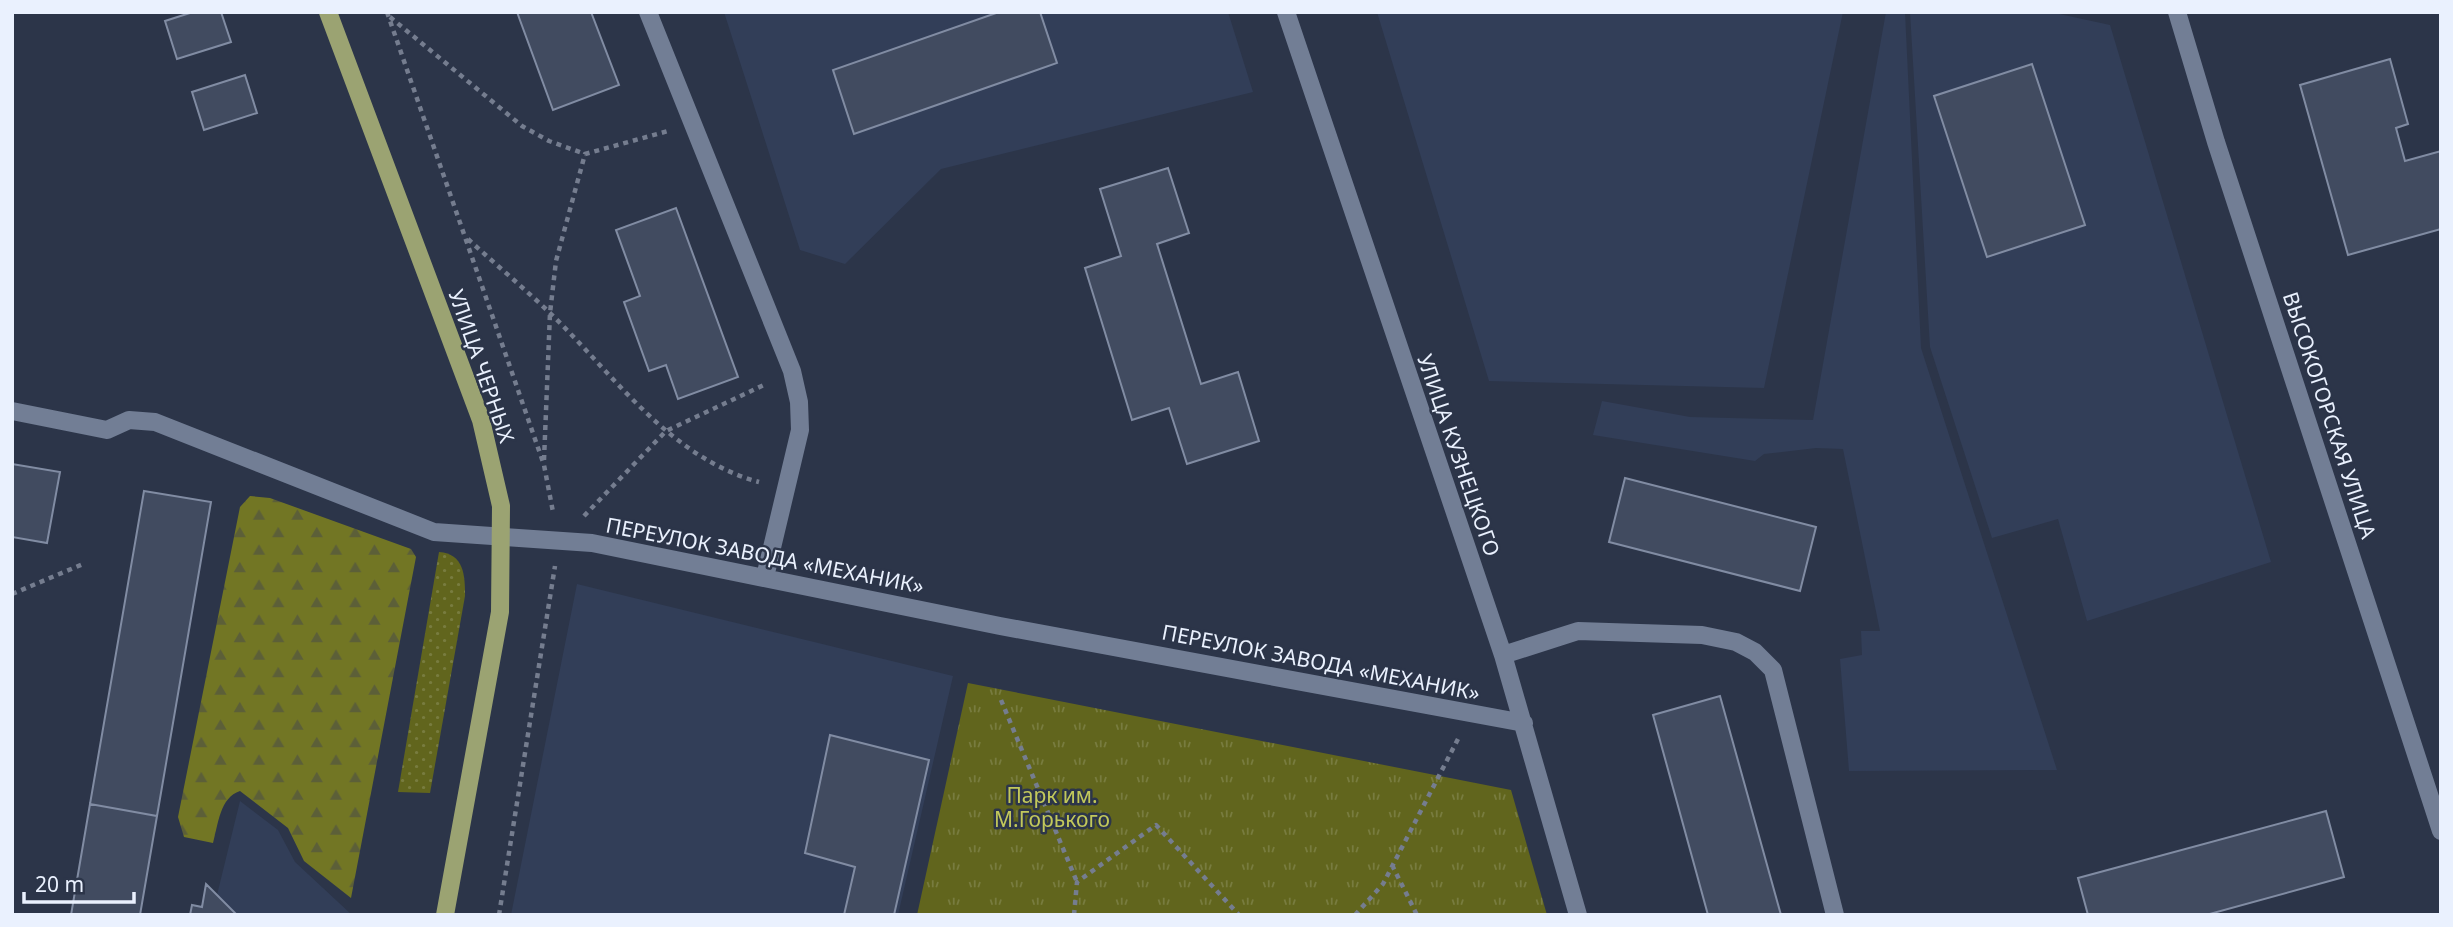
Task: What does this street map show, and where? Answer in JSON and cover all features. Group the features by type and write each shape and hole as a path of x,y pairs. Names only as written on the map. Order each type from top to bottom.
{"main road":[{"name":"УЛИЦА ЧЕРНЫХ","path":"328,12 481,420 501,506 500,612 445,915"}],"street":[{"path":"648,12 792,372 799,402 800,430 783,488 765,577"},
{"name":"УЛИЦА КУЗНЕЦКОГО","path":"1286,12 1503,655 1578,915"},
{"name":"ВЫСОКОГОРСКАЯ УЛИЦА","path":"2177,12 2216,142 2441,831"},
{"name":"ПЕРЕУЛОК ЗАВОДА «МЕХАНИК»","path":"12,411 107,430 129,420 155,422 434,532 502,539 533,537 559,542 592,543 1000,626 1524,723"},
{"path":"1503,655 1578,631 1702,635 1736,642 1755,652 1773,670 1835,915"}],"path":[{"path":"388,15 522,126 549,141 585,154 692,125"},
{"path":"544,465 550,313 556,261 585,154"},
{"path":"466,238 550,313 666,431 705,461 742,477 783,488"},
{"path":"559,542 666,431 792,372"},
{"path":"12,594 83,564"},
{"path":"1001,699 1077,881 1074,915"},
{"path":"1355,915 1383,884 1458,738"},
{"path":"1077,881 1156,825 1239,915"},
{"path":"1392,865 1417,915"}],"shaded area":[{"path":"724,12 1228,12 1253,92 941,169 845,264 800,250"},
{"path":"1377,12 1843,12 1764,388 1489,381"},
{"path":"1886,12 1905,12 1921,348 2057,770 1849,771 1840,659 1862,655 1861,631 1880,631 1843,449 1816,448 1764,454 1755,461 1593,435 1602,401 1690,417 1813,420"},
{"path":"1910,12 2050,12 2110,25 2271,562 2087,621 2058,519 1992,538 1930,347"},
{"path":"577,584 953,676 898,915 511,915"},
{"path":"240,801 278,830 295,862 352,915 237,915 217,895"}],"green space":[{"path":"250,496 270,498 411,549 416,557 351,898 304,861 288,828 240,791 233,794 224,805 213,843 184,837 178,817 240,507"},
{"path":"439,552 458,561 463,573 465,596 430,793 398,792"},
{"name":"Парк им. М.Горького","path":"968,683 1511,790 1547,915 917,915"}],"building":[{"path":"193,12 221,12 231,42 177,59 165,21"},
{"path":"517,12 591,12 619,85 553,110"},
{"path":"999,12 1040,12 1057,63 854,134 833,70"},
{"path":"2390,59 2408,124 2396,128 2405,161 2441,151 2441,229 2348,255 2300,85"},
{"path":"2032,64 2085,225 1987,257 1934,96"},
{"path":"245,75 257,113 204,130 192,92"},
{"path":"1168,168 1189,233 1157,244 1201,384 1238,372 1259,441 1187,464 1169,408 1132,420 1085,268 1121,256 1100,189"},
{"path":"676,208 738,377 678,399 666,365 649,371 624,302 640,296 616,230"},
{"path":"12,464 60,472 47,543 12,537"},
{"path":"1625,478 1816,527 1800,591 1609,542"},
{"path":"144,491 211,502 157,816 90,804"},
{"path":"1720,696 1781,915 1708,915 1653,715"},
{"path":"830,735 929,760 894,915 844,915 855,867 805,853"},
{"path":"90,804 157,816 140,915 71,915"},
{"path":"2326,811 2344,877 2206,915 2088,915 2078,878"},
{"path":"206,884 237,915 190,915 192,905 202,907"}]}
